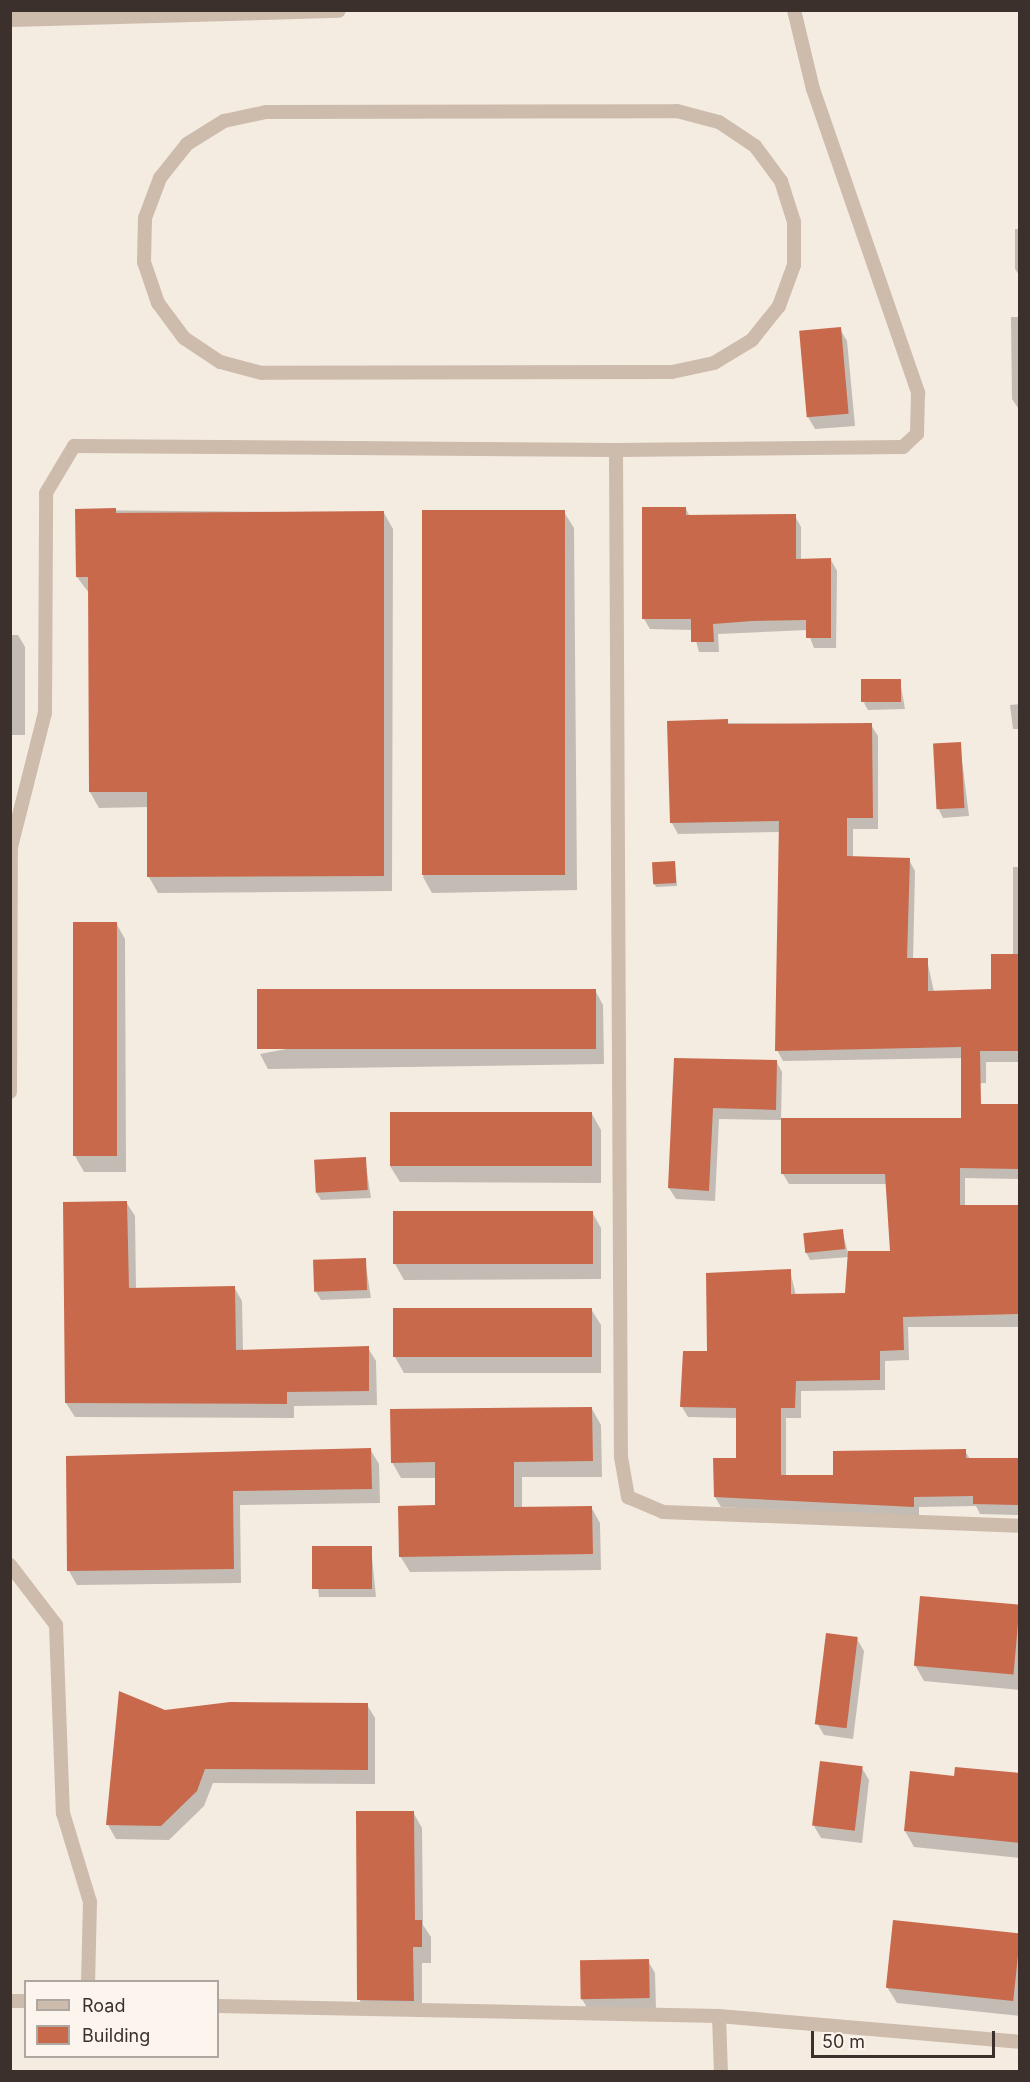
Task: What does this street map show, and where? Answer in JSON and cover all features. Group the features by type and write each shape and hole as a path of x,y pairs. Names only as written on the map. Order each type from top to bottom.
{"street":[{"path":"10,19 338,10"}],"lane":[{"path":"10,1092 11,846 45,713 46,493 74,446 616,450 903,447 917,434 918,393 813,89 794,10"},
{"path":"677,111 719,122 754,146 781,181 794,222 794,265 779,306 752,340 714,363 672,372 262,373 220,362 184,338 158,303 144,262 145,218 160,178 187,144 224,121 266,112 677,111"},
{"path":"616,450 621,1457 628,1497 663,1512 1020,1526"},
{"path":"10,1565 56,1625 63,1813 90,1902 88,1980"},
{"path":"219,2006 719,2016 1020,2042"},
{"path":"719,2016 721,2072"}],"building":[{"path":"841,327 849,414 807,417 799,331"},
{"path":"642,507 686,507 686,515 796,514 796,559 831,558 831,638 806,638 806,620 752,621 713,624 714,642 691,642 691,619 642,619"},
{"path":"116,508 116,513 384,511 384,876 147,877 147,792 89,792 88,577 76,577 75,509"},
{"path":"422,510 565,510 565,875 422,875"},
{"path":"861,679 901,679 901,702 861,702"},
{"path":"728,719 728,724 872,723 873,818 847,818 847,856 910,858 907,958 928,958 928,991 991,989 991,954 1020,954 1020,1051 980,1051 981,1104 1020,1104 1020,1169 960,1168 960,1205 1020,1205 1020,1314 903,1317 904,1350 880,1351 880,1380 796,1381 795,1408 781,1408 781,1475 833,1475 833,1451 966,1449 966,1458 1020,1458 1020,1505 973,1504 973,1496 914,1497 914,1507 714,1497 713,1458 736,1458 736,1408 680,1407 683,1351 707,1351 706,1273 791,1269 791,1294 845,1293 848,1251 890,1251 885,1174 781,1174 781,1118 961,1118 961,1047 775,1051 779,821 670,823 667,721"},
{"path":"961,742 964,808 936,809 933,743"},
{"path":"675,861 676,883 653,884 652,862"},
{"path":"73,922 117,922 117,1156 73,1156"},
{"path":"257,989 596,989 596,1049 257,1049"},
{"path":"674,1058 777,1060 776,1110 713,1108 709,1191 668,1188"},
{"path":"390,1112 592,1112 592,1166 390,1166"},
{"path":"366,1157 368,1190 316,1193 314,1160"},
{"path":"127,1201 129,1288 235,1286 236,1350 369,1346 369,1391 287,1392 287,1404 65,1403 63,1202"},
{"path":"393,1211 593,1211 593,1264 393,1264"},
{"path":"843,1229 845,1249 805,1253 803,1233"},
{"path":"366,1258 367,1290 314,1292 313,1260"},
{"path":"393,1308 592,1308 592,1357 393,1357"},
{"path":"592,1407 593,1461 514,1462 514,1507 592,1506 593,1554 399,1557 398,1506 435,1505 435,1462 391,1463 390,1409"},
{"path":"371,1448 372,1489 233,1491 234,1569 67,1571 66,1456"},
{"path":"312,1546 372,1546 372,1589 312,1589"},
{"path":"920,1596 1020,1605 1014,1674 914,1666"},
{"path":"826,1633 858,1637 847,1728 815,1724"},
{"path":"119,1691 165,1710 230,1702 368,1703 368,1770 205,1769 197,1791 161,1826 106,1825"},
{"path":"820,1761 863,1766 855,1831 812,1826"},
{"path":"955,1767 1020,1773 1020,1843 904,1831 910,1771 954,1776"},
{"path":"356,1811 414,1811 415,1920 422,1920 422,1947 413,1947 414,2001 357,2000"},
{"path":"893,1920 1020,1933 1013,2001 886,1988"},
{"path":"649,1959 650,1998 581,1999 580,1960"}]}
